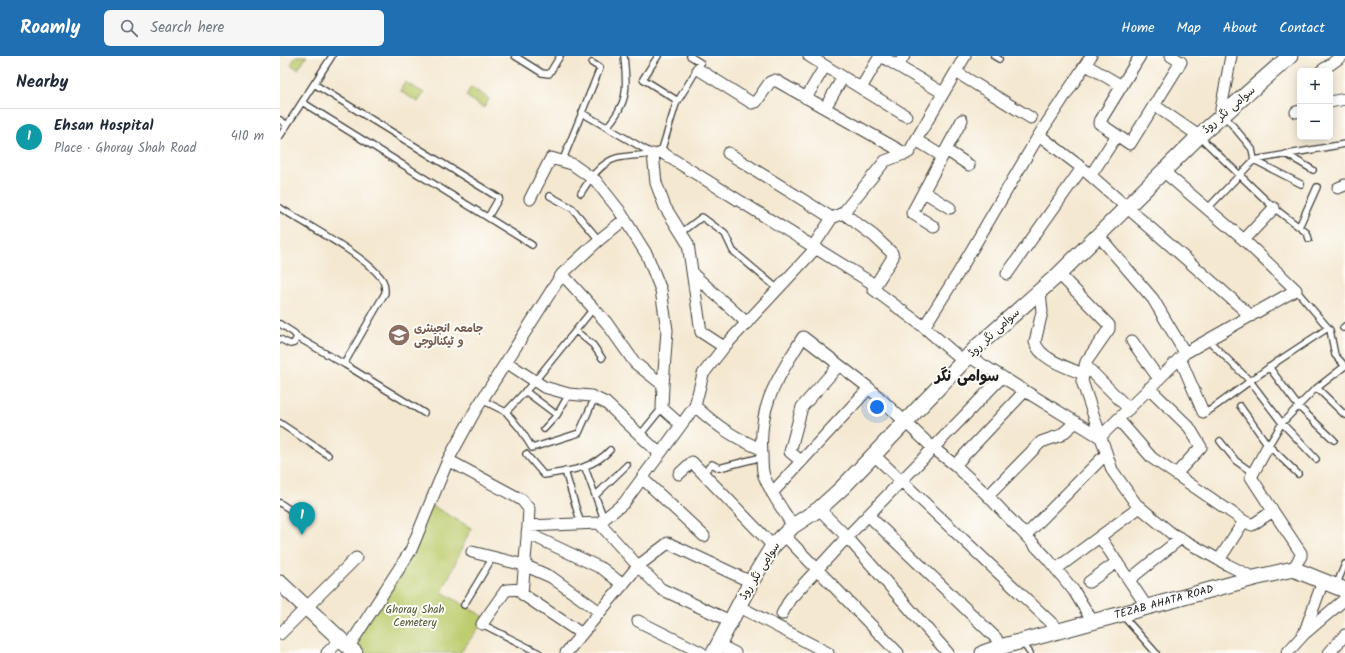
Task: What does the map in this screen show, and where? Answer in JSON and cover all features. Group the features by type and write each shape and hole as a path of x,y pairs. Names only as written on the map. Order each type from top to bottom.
{"street":[{"path":"809,56 906,116"},
{"path":"861,88 881,56 943,94"},
{"path":"898,66 904,56"},
{"path":"1140,56 1099,123 1130,144 1181,62 1172,56"},
{"path":"1224,114 1221,109 1232,56"},
{"name":"سوامی نگر روڈ","path":"716,649 751,582 773,546 788,531 819,509 874,455 966,358 1058,274 1199,136 1290,56"},
{"path":"1325,68 1342,56"},
{"path":"528,529 602,521 624,503 695,406 703,374 724,347 814,248 832,218 843,213 885,161 891,157 906,154 916,140 956,72 962,57"},
{"path":"924,327 957,275 1039,135 1089,61 1122,86"},
{"path":"806,98 825,66"},
{"path":"698,69 752,103 756,102 773,80 906,154"},
{"path":"956,72 1031,118"},
{"path":"825,108 843,77"},
{"path":"1333,101 1345,99"},
{"path":"1154,105 1199,136"},
{"path":"934,227 912,213 962,120"},
{"path":"1039,135 1091,175 1251,316"},
{"path":"1091,175 1117,135"},
{"path":"916,140 969,165"},
{"path":"724,347 701,332 694,275 688,244 665,207 656,183 657,153 875,285"},
{"path":"728,153 832,218"},
{"path":"530,199 550,158 572,164 596,182 625,219 648,254 661,290 667,330 662,408 682,425"},
{"path":"1007,274 1082,168"},
{"path":"1100,437 1183,356 1208,340 1296,290 1244,240 1163,171"},
{"path":"924,192 950,208"},
{"path":"1244,240 1274,208"},
{"path":"843,213 878,239 892,253 893,257 873,289 878,294 966,358 1002,377 1100,437"},
{"path":"327,653 348,647 411,550 448,460 482,400 562,274 599,240 625,219"},
{"path":"1098,235 1153,299 1183,356 1204,412"},
{"path":"562,274 606,322 635,363 663,385"},
{"path":"1058,274 1109,325 1110,329 1084,369 1082,381 1112,470 1140,507 1171,532 1219,560 1254,578"},
{"path":"694,275 747,323"},
{"path":"1040,291 1042,312 1035,342 1036,346 1057,364 1084,369 1129,409"},
{"path":"898,653 818,569 788,531 772,492 763,475 762,453 764,415 770,392 803,337 868,388 988,496 1026,535 1056,569 1074,591 1093,622"},
{"path":"1132,342 1159,379"},
{"path":"506,362 534,382 554,391 595,398 606,403 660,454"},
{"path":"801,461 790,452 802,407 839,365"},
{"path":"782,614 790,599 847,537 1002,377"},
{"path":"772,492 868,388"},
{"path":"1149,388 1189,427 1201,446 1176,474"},
{"path":"955,465 1025,391"},
{"path":"695,406 715,425 762,453"},
{"path":"1118,419 1152,458 1244,522 1252,524 1273,512"},
{"path":"988,496 1041,442 1061,435 1076,422"},
{"path":"1268,447 1251,478 1301,553 1301,556 1293,569 1335,586 1304,634"},
{"path":"1026,535 1106,454"},
{"path":"874,455 1060,631"},
{"path":"448,460 522,500 529,509 522,594 582,634"},
{"path":"679,474 692,462 773,546"},
{"path":"642,478 704,536"},
{"path":"1056,569 1140,507"},
{"path":"819,509 847,537 948,653"},
{"path":"868,515 996,638 1000,647"},
{"path":"602,521 638,566 661,589 730,621"},
{"path":"1219,560 1244,522"},
{"path":"528,529 603,569 623,585"},
{"path":"1100,537 1147,607"},
{"path":"1129,580 1181,538"},
{"path":"566,653 638,566 668,543 751,582"},
{"path":"472,552 524,565 551,577 600,612"},
{"path":"280,634 356,558"},
{"path":"1089,582 1116,562"},
{"name":"TEZAB AHATA ROAD","path":"983,653 1121,614 1293,569"},
{"path":"280,584 348,647"},
{"path":"482,624 506,590 522,589"},
{"path":"1287,653 1304,634 1345,599"},
{"path":"738,606 828,653"},
{"path":"638,622 702,653"},
{"path":"1329,653 1345,634"},
{"path":"716,649 735,653"}],"lane":[{"path":"280,136 332,56"},
{"path":"515,56 542,73 549,74 560,56"},
{"path":"607,127 619,113 624,103 627,84 624,56"},
{"path":"658,56 643,79 678,101"},
{"path":"657,153 678,101 701,64 690,56"},
{"path":"562,162 600,68 592,63"},
{"path":"314,84 499,198 488,217"},
{"path":"302,102 532,245"},
{"path":"582,112 657,153"},
{"path":"1224,114 1252,149 1254,160"},
{"path":"280,120 287,125"},
{"path":"1199,136 1274,208 1307,232 1309,239"},
{"path":"1207,209 1254,160 1345,144"},
{"path":"581,193 591,178 615,158 657,153"},
{"path":"1286,154 1313,170"},
{"path":"1254,160 1301,184"},
{"path":"1299,227 1317,187"},
{"path":"550,196 572,208 599,240"},
{"path":"280,208 356,256 383,280 385,293 344,364"},
{"path":"681,233 702,218 725,234 733,251 778,289"},
{"path":"1268,447 1282,423 1298,406 1317,388 1345,366 1335,355 1330,330 1296,290"},
{"path":"506,412 534,382 593,309"},
{"path":"280,324 294,333 297,337 424,413"},
{"path":"1204,412 1206,413 1220,404 1269,367 1328,328"},
{"path":"576,331 593,345 602,358"},
{"path":"280,339 291,344 297,337"},
{"path":"1208,340 1250,381 1282,423 1316,459"},
{"path":"1269,367 1298,406 1334,440"},
{"path":"1317,388 1345,415"},
{"path":"525,391 557,415"},
{"path":"544,429 557,415 569,394"},
{"path":"482,400 506,412 521,430 532,448 579,433 595,398"},
{"path":"1240,406 1268,447 1298,474"},
{"path":"640,435 662,408"},
{"path":"280,423 328,455"},
{"path":"1220,441 1236,461 1253,473"},
{"path":"526,454 544,475 585,468 602,459 610,450"},
{"path":"703,473 712,464 719,468 762,453"},
{"path":"596,495 628,465"},
{"path":"585,468 596,495 602,521"},
{"path":"565,471 581,524"},
{"path":"280,503 295,512"},
{"path":"464,605 493,557"},
{"path":"1335,586 1345,564"},
{"path":"1121,614 1156,653"},
{"path":"482,624 539,653"},
{"path":"1022,641 1030,653"}],"green space":[{"path":"296,56 307,56 298,69 291,65"},
{"path":"405,82 424,93 418,102 400,91"},
{"path":"471,87 489,99 484,108 466,96"},
{"name":"Ghoray Shah Cemetery","path":"431,505 471,528 442,592 486,618 460,653 362,653 352,646"}],"place":[{"name":"جامعہ انجینئری و ٹیکنالوجی","path":"399,335"},
{"name":"Ehsan Hospital","path":"302,535"}],"district":[{"name":"سوامی نگر","path":"967,377"}]}
